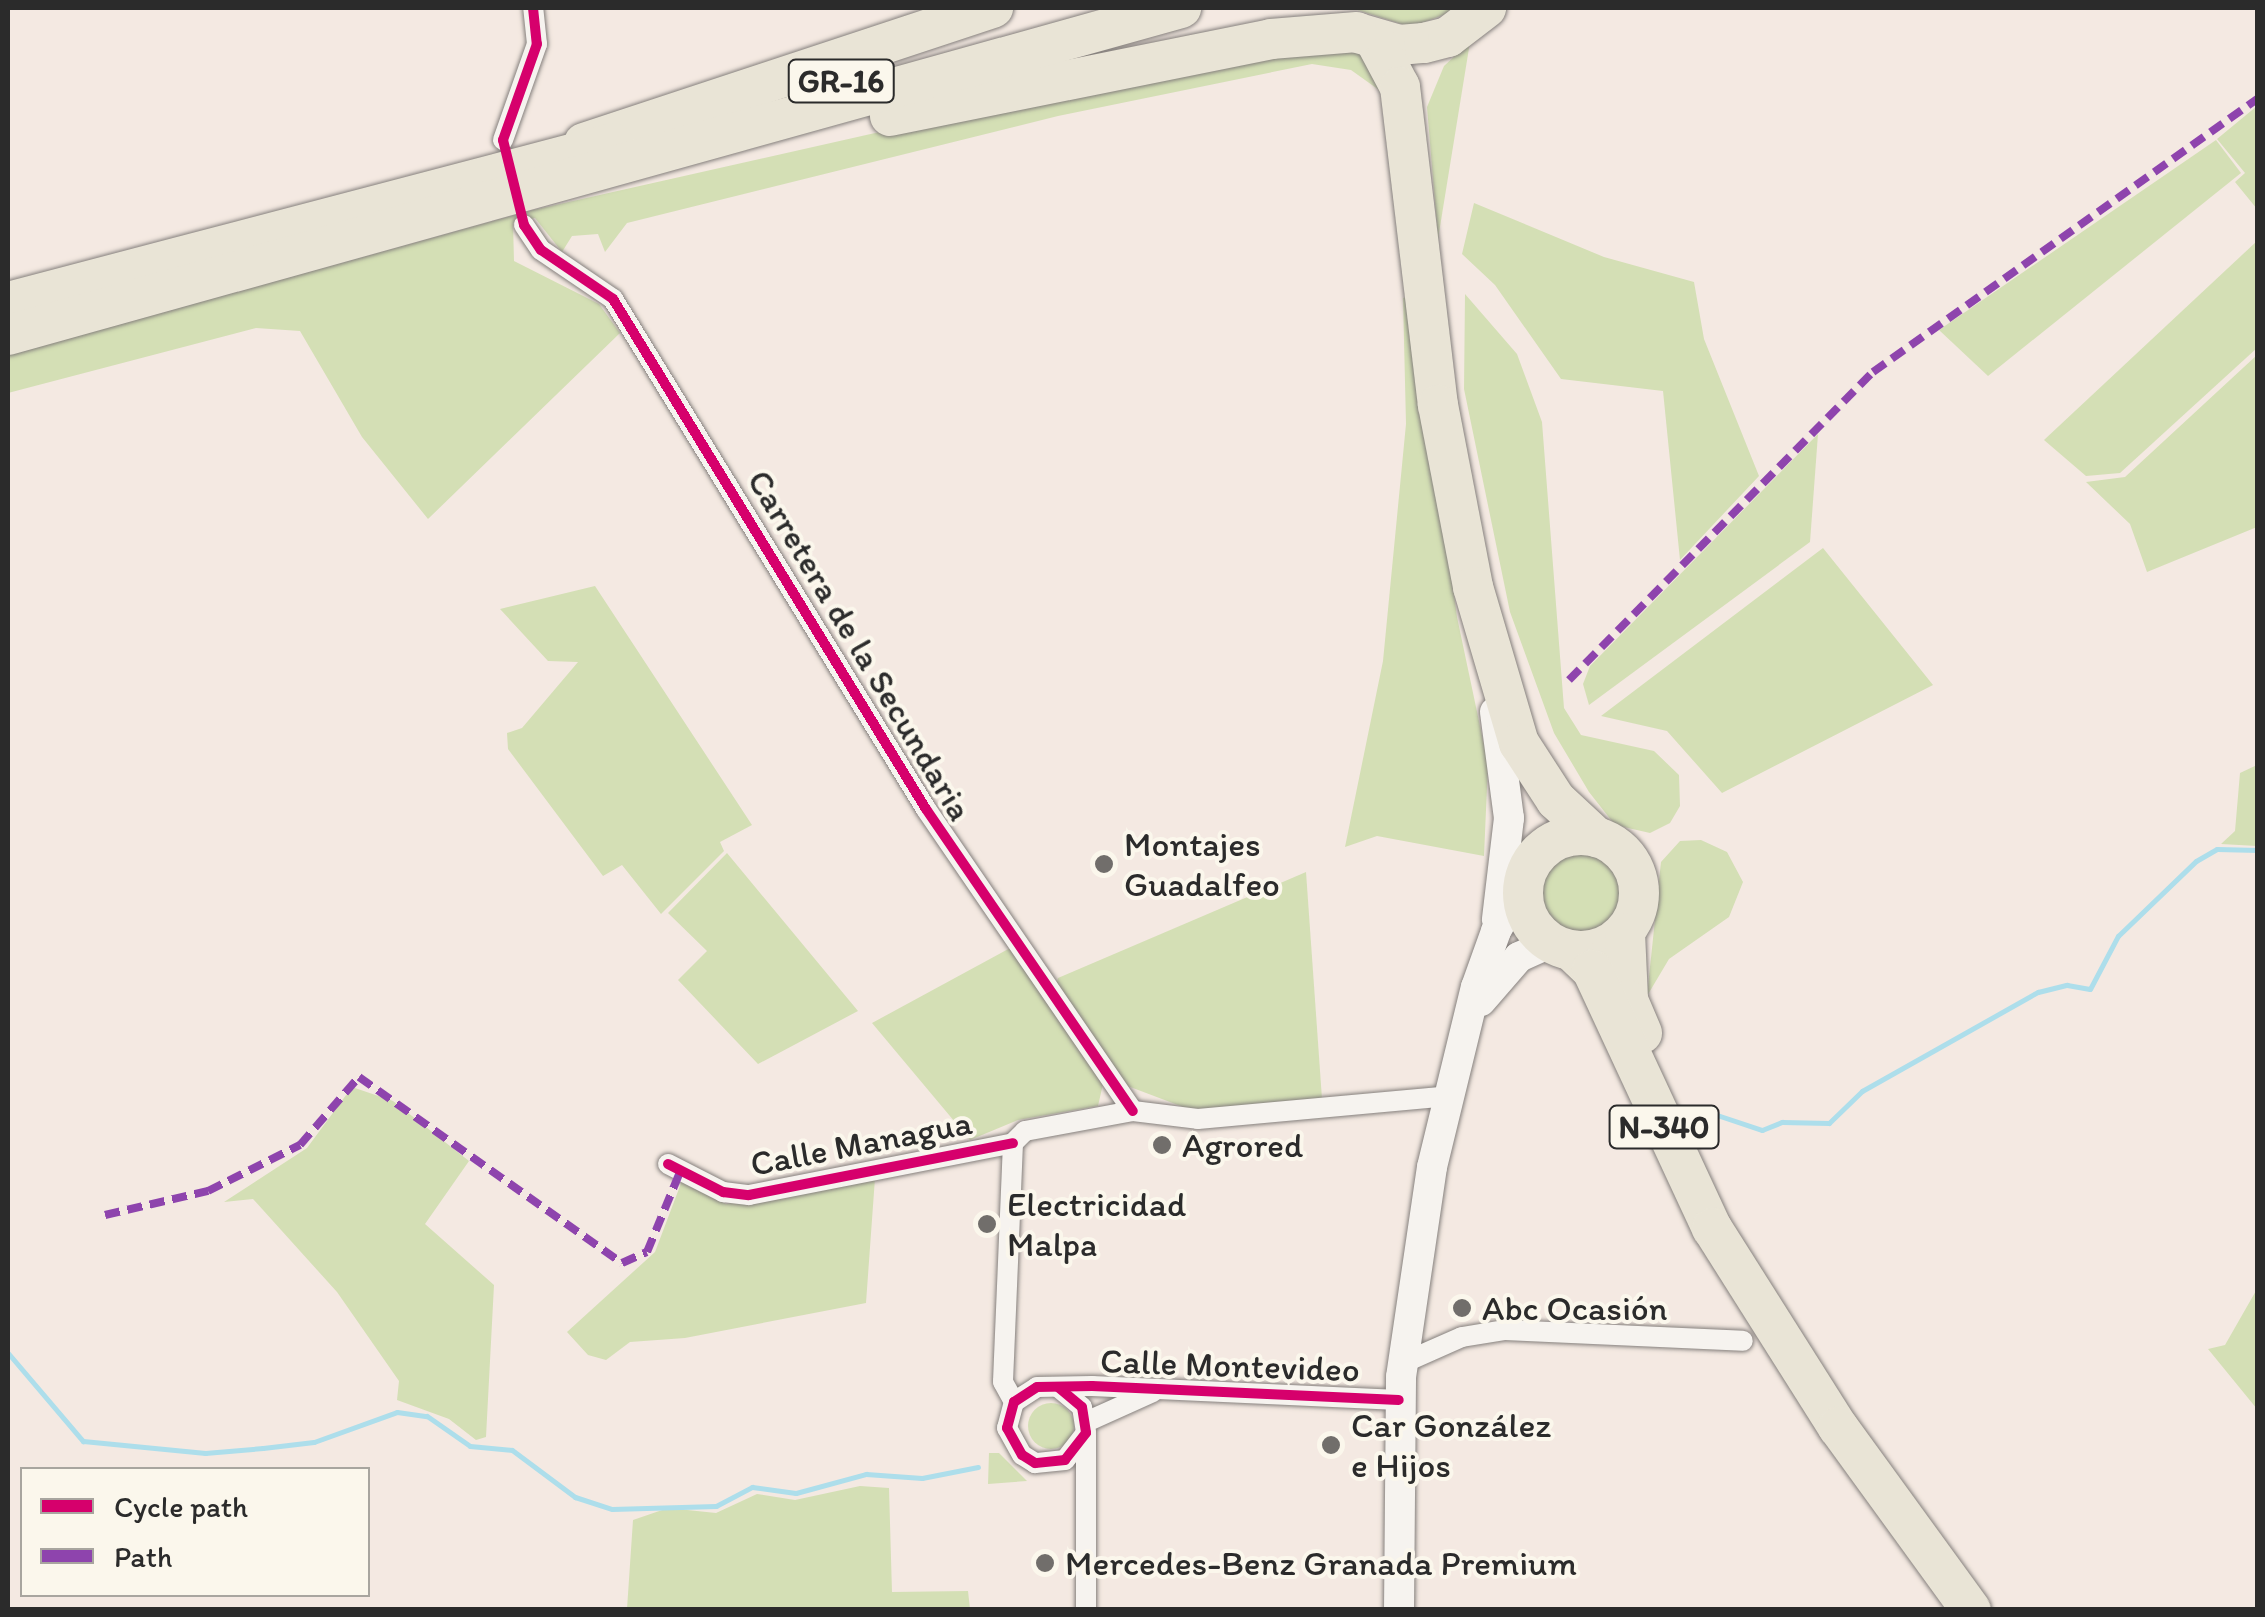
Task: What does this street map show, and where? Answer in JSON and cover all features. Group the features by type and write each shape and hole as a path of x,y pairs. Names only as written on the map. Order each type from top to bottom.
{"highway":[{"path":"555,171 992,8"},
{"name":"GR-16","path":"8,335 1119,8"},
{"name":"GR-16","path":"8,302 555,171 1181,8"},
{"name":"N-340","path":"1414,172 1422,85 1448,37 1486,8"},
{"path":"555,171 1332,30 1353,27 1424,44 1448,37"},
{"name":"N-340","path":"1353,27 1400,87 1414,172 1438,406 1474,587 1534,803 1528,917 1592,970 1712,1228 1838,1427 1971,1610"},
{"name":"N-340","path":"1519,744 1556,800 1596,837 1623,852 1639,882 1635,917 1625,933 1628,1000 1760,1302"},
{"path":"1530,869 1563,838 1596,837"},
{"path":"1561,947 1610,945 1625,933"}],"main road":[{"path":"1399,1610 1399,1400 1403,1363 1450,1096 1496,931 1509,818 1497,720 1473,626 1474,587"},
{"path":"1496,931 1530,869"},
{"path":"1473,1012 1518,956 1561,947"}],"street":[{"path":"503,140 537,44 533,8"},
{"name":"Carretera de la Secundaria","path":"524,225 541,250 613,299 926,809 1134,1111"},
{"path":"1013,1143 1025,1131 1134,1111 1198,1120 1450,1096"},
{"name":"Calle Managua","path":"668,1164 723,1192 749,1195 1013,1143 1003,1382 1014,1402"},
{"path":"1403,1363 1462,1338 1505,1330 1743,1342"},
{"path":"1086,1427 1065,1460 1048,1464 1022,1456 1007,1428 1014,1402 1037,1387 1058,1387 1082,1407 1086,1427 1086,1610"},
{"name":"Calle Montevideo","path":"1058,1387 1399,1400"},
{"name":"Calle Montevideo","path":"1086,1427 1157,1390"},
{"path":"1065,1460 1084,1490"}],"green space":[{"path":"1351,8 1462,8 1411,27"},
{"path":"1470,42 1438,239 1427,107 1444,66"},
{"path":"1338,43 1366,53 1386,95 1351,70 1312,64 1058,116 627,223 605,252 598,234 572,236 562,252 535,218 513,223 514,261 599,304 620,333 428,519 362,437 300,331 256,328 8,393 8,355 533,210 946,117"},
{"path":"2257,106 2257,209 2235,182 2245,173 2217,139"},
{"path":"2216,140 2241,173 1988,376 1939,330"},
{"path":"1474,203 1604,257 1694,282 1704,339 1759,476 1680,560 1663,391 1561,379 1495,285 1462,254"},
{"path":"2257,241 2257,348 2120,473 2086,476 2044,440"},
{"path":"1465,294 1517,354 1542,422 1564,708 1581,735 1654,751 1679,775 1680,806 1670,823 1650,833 1615,825 1589,792 1554,733 1510,612 1464,389"},
{"path":"1415,295 1457,617 1488,764 1484,856 1377,836 1345,847 1383,661 1406,424 1403,298"},
{"path":"2257,355 2257,527 2147,572 2130,524 2086,482 2125,477"},
{"path":"1818,434 1810,542 1589,705 1583,684 1590,666"},
{"path":"1823,548 1933,685 1722,793 1667,731 1601,716"},
{"path":"595,586 752,825 720,842 724,851 661,914 622,865 603,876 508,749 507,733 522,728 578,662 548,661 500,609"},
{"path":"2257,765 2257,846 2221,844 2235,831 2240,773"},
{"path":"1701,840 1727,852 1743,882 1729,917 1669,959 1647,996 1661,862 1680,841"},
{"path":"1582,851 1607,858 1619,870 1626,895 1619,920 1607,932 1582,939 1557,932 1545,920 1538,895 1545,870 1557,858"},
{"path":"727,853 858,1011 758,1064 678,980 707,951 668,913"},
{"path":"1306,872 1322,1099 1191,1110 1125,1085 1056,986 1058,978"},
{"path":"1012,947 1103,1084 1098,1106 1018,1120 970,1140 872,1023"},
{"path":"352,1087 393,1101 469,1161 425,1224 494,1285 486,1437 476,1440 449,1419 397,1400 399,1381 337,1292 253,1199 224,1202 307,1148"},
{"path":"683,1178 726,1204 875,1178 866,1303 685,1338 630,1342 606,1360 588,1355 567,1332 655,1252"},
{"path":"2257,1289 2257,1409 2208,1349 2225,1345"},
{"path":"1051,1403 1068,1409 1074,1426 1068,1443 1051,1449 1034,1443 1028,1426 1034,1409"},
{"path":"989,1453 999,1453 1027,1481 988,1484"},
{"path":"860,1486 889,1488 892,1592 968,1591 970,1609 627,1609 633,1520 668,1508 716,1513 757,1494 795,1500"}],"waterway":[{"path":"1711,1113 1762,1130 1782,1122 1829,1123 1862,1091 2038,992 2067,985 2090,989 2118,936 2196,861 2217,849 2258,850"},
{"path":"8,1353 83,1441 205,1453 263,1448 314,1442 397,1412 427,1416 470,1446 512,1450 575,1497 612,1509 716,1506 752,1487 796,1493 866,1474 922,1478 978,1467"}],"marked path":[{"path":"1569,680 1873,372 2258,98"},
{"path":"105,1215 208,1191 300,1145 359,1077 622,1263 647,1252 682,1167"}],"cycle path":[{"path":"533,8 537,44 503,140 524,225 541,250 613,299 926,809 1133,1111"},
{"path":"668,1164 723,1192 749,1195 1013,1143"},
{"path":"1058,1387 1082,1407 1086,1433 1065,1460 1035,1463 1022,1455 1007,1428 1014,1402 1037,1387 1092,1386 1399,1400"}],"place":[{"name":"Montajes Guadalfeo","path":"1104,864"},
{"name":"Agrored","path":"1162,1145"},
{"name":"Electricidad Malpa","path":"987,1224"},
{"name":"Abc Ocasión","path":"1462,1308"},
{"name":"Car González e Hijos","path":"1331,1445"},
{"name":"Mercedes-Benz Granada Premium","path":"1045,1563"}]}
